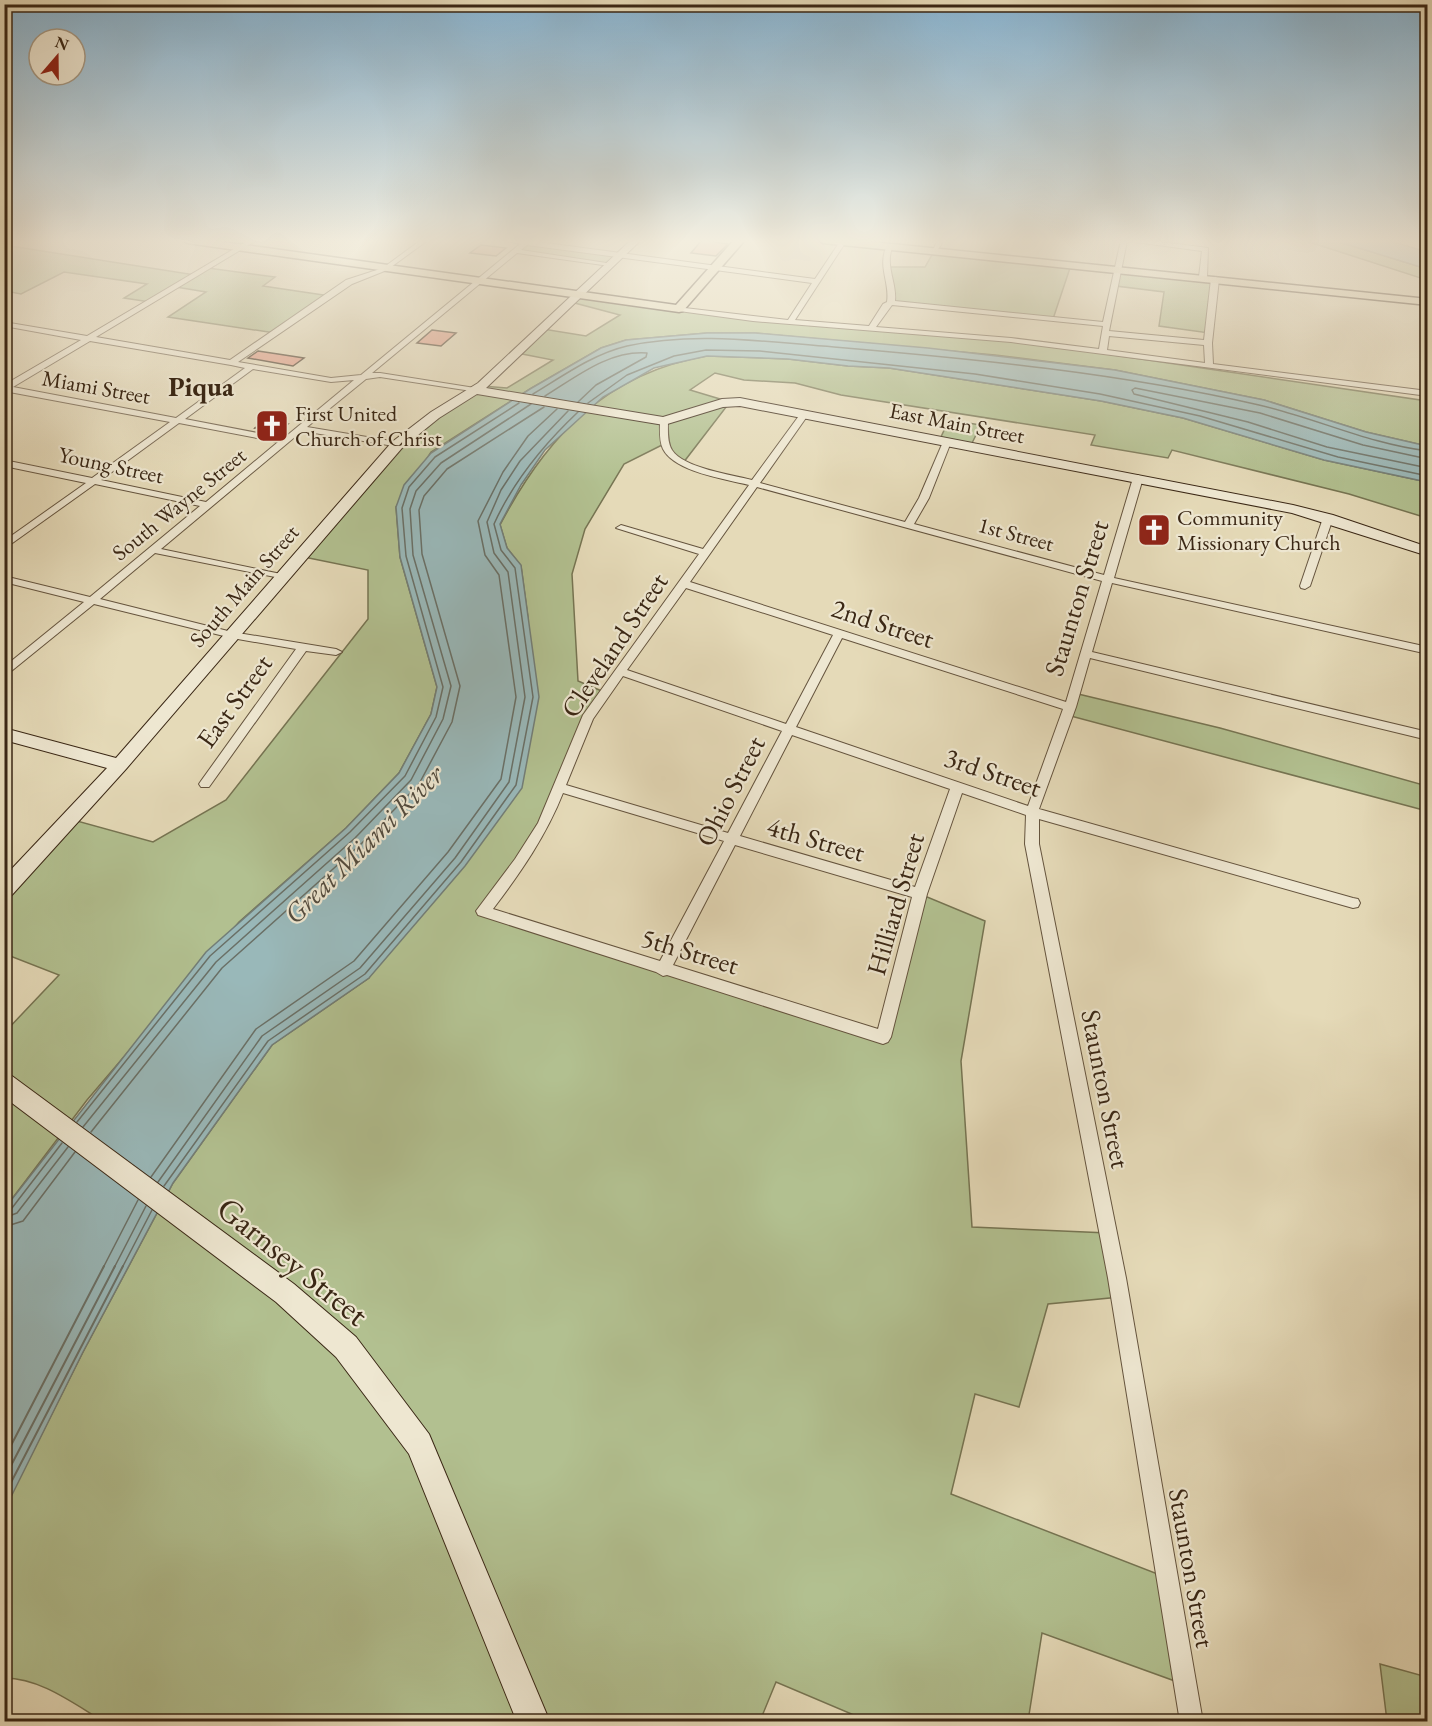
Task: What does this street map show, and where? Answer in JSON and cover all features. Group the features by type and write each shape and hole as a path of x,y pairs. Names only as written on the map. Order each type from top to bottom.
{"street":[{"path":"5,388 119,321"},
{"path":"231,363 294,321"},
{"name":"South Wayne Street","path":"4,673 303,429 430,321"},
{"name":"South Main Street","path":"4,891 120,765 397,445 435,415 483,391 552,321"},
{"path":"778,321 872,327 1103,351 1428,394"},
{"path":"872,327 876,321"},
{"path":"1070,321 1105,324"},
{"path":"1103,351 1106,321"},
{"path":"1208,321 1209,365"},
{"path":"4,324 331,380 394,376 483,391"},
{"path":"1104,333 1208,343"},
{"path":"4,546 251,367"},
{"name":"Miami Street","path":"5,388 287,441"},
{"name":"East Main Street","path":"483,391 664,421 730,402 1138,478 1328,518 1428,552"},
{"name":"Cleveland Street","path":"483,911 520,863 544,824 587,718 622,672 753,482 804,415"},
{"name":"1st Street","path":"664,421 664,444 672,458 692,467 1106,579 1428,651"},
{"path":"303,429 397,445"},
{"path":"909,525 924,498 947,442"},
{"name":"Young Street","path":"4,462 208,505"},
{"name":"Staunton Street","path":"1138,478 1106,579 1070,707 1032,812 1032,844 1117,1278 1192,1722"},
{"path":"1305,586 1328,518"},
{"path":"621,528 705,553"},
{"path":"153,550 281,577"},
{"path":"4,579 232,634 336,652"},
{"name":"2nd Street","path":"682,583 1070,707"},
{"name":"Ohio Street","path":"663,970 839,634"},
{"name":"East Street","path":"206,783 303,647"},
{"path":"1086,654 1428,736"},
{"name":"3rd Street","path":"622,672 1032,812 1353,903"},
{"path":"4,734 120,765"},
{"name":"Hilliard Street","path":"883,1037 920,894 958,785"},
{"name":"4th Street","path":"560,788 920,894"},
{"name":"5th Street","path":"483,911 663,970 883,1037"},
{"name":"Garnsey Street","path":"12,1088 191,1225 285,1293 346,1347 419,1444 534,1722"}],"green space":[{"path":"192,321 294,321 275,333"},
{"path":"611,321 785,321 1011,340 1427,401 1427,446 1366,432 1264,400 1115,370 995,355 755,333 707,333 626,340 601,348 530,389 431,452 396,507 400,557 437,687 431,714 399,773 346,828 239,922 87,1100 5,1208 5,1032 59,975 5,954 4,891 70,819 153,842 226,800 368,619 368,570 299,556 386,456 482,386 507,388 553,360 517,353 543,329 586,336"},
{"path":"1160,321 1210,321 1209,333 1159,326"},
{"path":"707,356 788,359 889,368 1101,401 1183,418 1324,460 1427,482 1427,518 1349,494 1172,450 1168,458 1091,445 1095,435 841,395 795,383 744,380 715,373 690,390 730,402 683,463 664,444 624,464 585,529 572,574 578,681 604,692 560,788 483,911 883,1037 920,894 985,921 961,1061 972,1227 1108,1233 1120,1297 1048,1304 1019,1407 975,1394 951,1494 1168,1578 1186,1685 1042,1633 1028,1721 868,1721 776,1682 760,1721 103,1721 44,1687 18,1679 5,1678 4,1509 83,1352 173,1183 272,1045 369,978 528,618 521,566 507,548 500,525 538,464 559,437 583,414 609,394 639,377 671,365"},
{"path":"949,420 981,425 970,447 939,441"},
{"path":"1074,693 1220,728 1427,786 1427,811 1067,715"},
{"path":"1380,1664 1427,1677 1427,1721 1387,1721"}],"water":[{"name":"Great Miami River","path":"707,333 755,333 928,348 1115,370 1264,400 1366,432 1427,446 1427,482 1324,460 1183,418 1101,401 889,368 788,359 707,356 654,368 603,397 545,450 521,485 500,524 507,548 521,565 539,697 522,788 465,866 369,978 272,1045 173,1183 83,1352 5,1509 5,1208 206,952 346,828 399,773 431,714 437,687 400,557 396,507 404,485 431,453 530,389 601,348 626,340"}],"building":[{"path":"432,330 456,333 441,346 417,343"},
{"path":"258,351 304,358 293,366 248,358"},
{"name":"First United Church of Christ","path":"266,420 288,424 278,432 255,428"}],"place":[{"name":"First United Church of Christ","path":"272,426"},
{"name":"Community Missionary Church","path":"1154,530"}],"district":[{"name":"Piqua","path":"201,386"}]}
